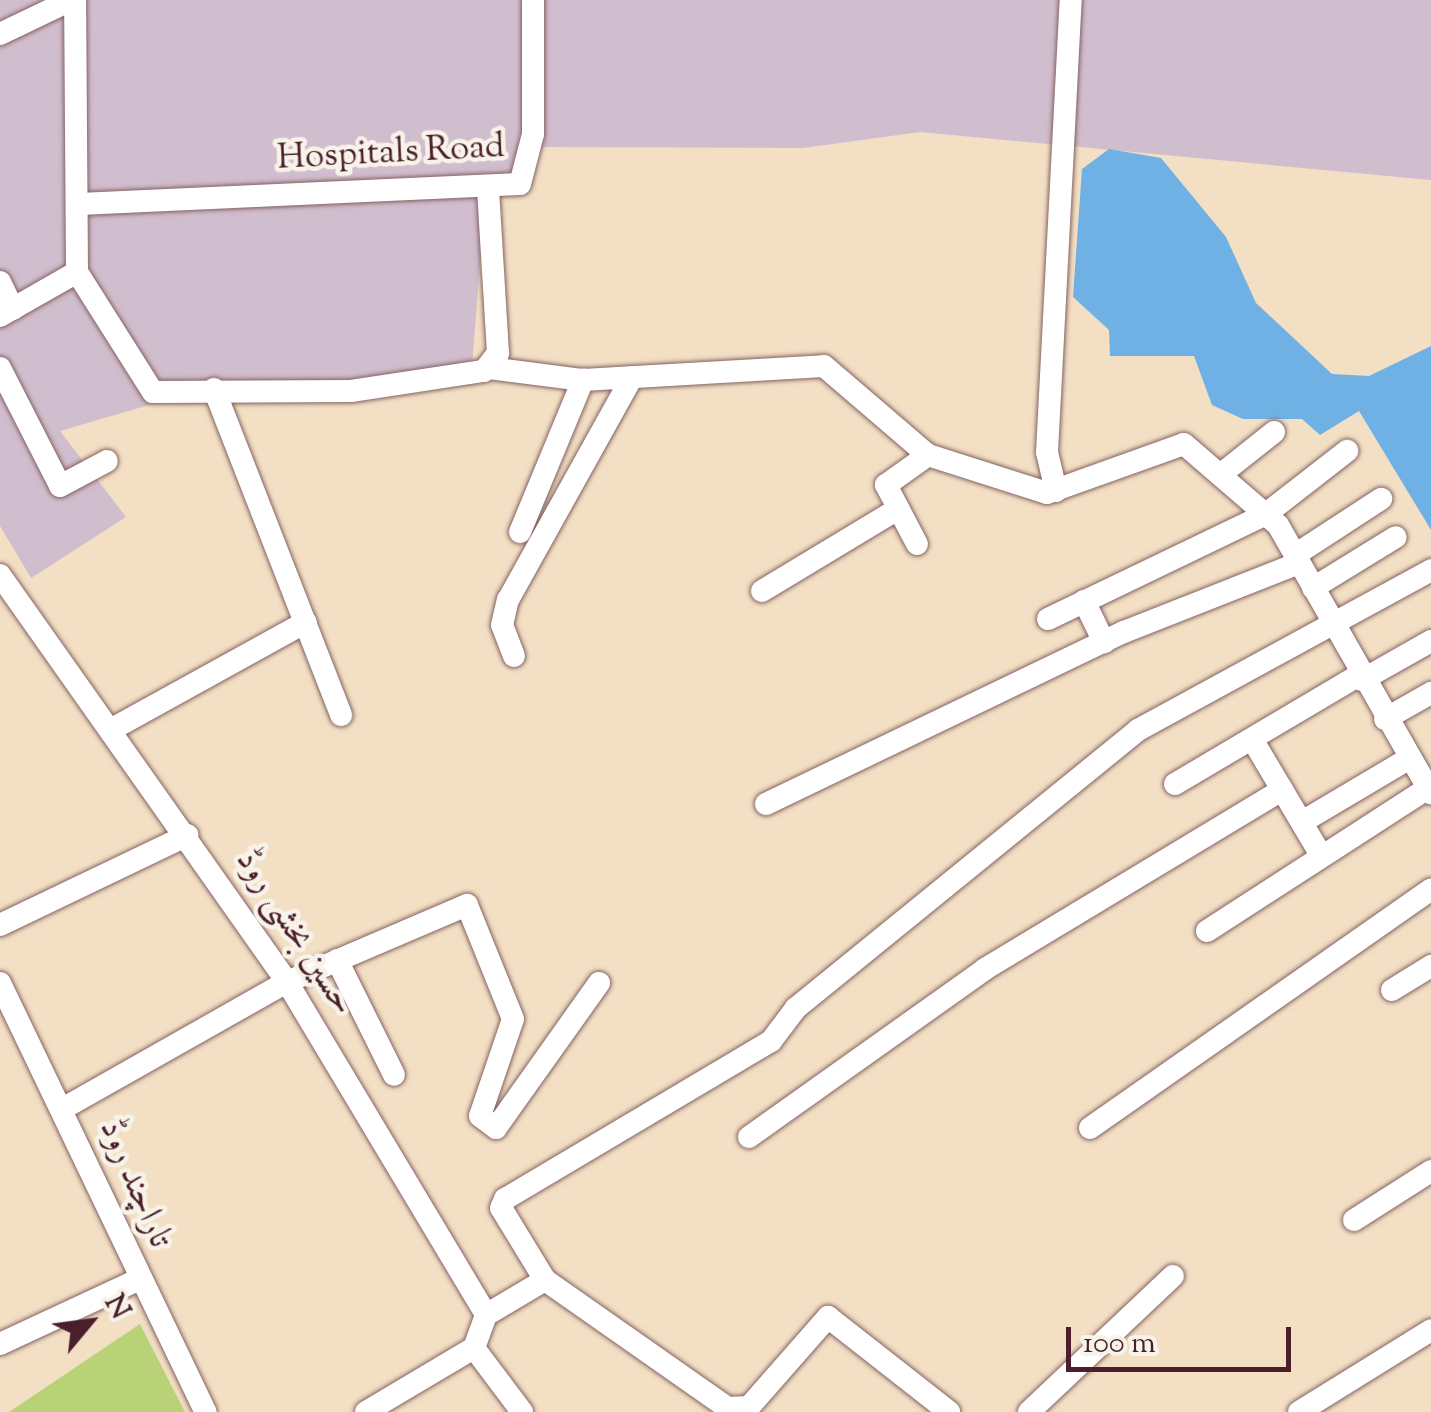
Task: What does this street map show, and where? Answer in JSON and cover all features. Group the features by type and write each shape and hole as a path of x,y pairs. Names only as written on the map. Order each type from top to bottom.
{"street":[{"path":"0,34 73,0 77,272 143,386 351,392 489,368 583,380 832,368 928,455 1056,491 1176,443 1220,475 1266,514 1297,559 1360,677 1408,760 1430,789 1319,852 1207,931"},
{"name":"Hospitals Road","path":"79,204 488,190 529,174 533,0"},
{"path":"1056,491 1047,452 1071,0"},
{"path":"488,190 498,353 489,368"},
{"path":"0,282 6,312 77,272"},
{"path":"0,368 60,486 107,461"},
{"path":"514,656 502,624 508,600 632,377"},
{"path":"520,532 583,380"},
{"path":"214,390 341,715"},
{"path":"1220,475 1274,432"},
{"path":"1048,619 1266,514 1347,451"},
{"path":"916,544 886,485 928,455"},
{"path":"766,804 1104,642 1297,559 1381,498"},
{"path":"762,592 898,509"},
{"path":"1313,588 1396,536"},
{"path":"949,1412 828,1317 750,1407 728,1408 545,1280 501,1208 505,1200 771,1040 796,1008 1138,730 1431,570"},
{"name":"حسین بخشی روڈ","path":"0,576 25,622 114,728 288,982 486,1315"},
{"path":"1084,601 1104,642"},
{"path":"114,728 306,622"},
{"path":"1175,784 1360,677 1431,641"},
{"path":"1385,718 1431,692"},
{"path":"1252,738 1319,852"},
{"path":"1302,822 1408,760"},
{"path":"749,1137 985,969 1282,790"},
{"path":"0,925 188,835"},
{"path":"1090,1128 1431,889"},
{"path":"64,1108 288,982 461,904 473,910 513,1019 480,1116 496,1128 599,983"},
{"path":"337,960 394,1074"},
{"path":"1392,990 1431,966"},
{"name":"تاراچند روڈ","path":"0,983 64,1108 136,1280 206,1412"},
{"path":"1354,1220 1431,1171"},
{"path":"1029,1412 1173,1276"},
{"path":"0,1344 136,1280"},
{"path":"366,1412 474,1348 486,1315 545,1280"},
{"path":"1298,1412 1431,1330"},
{"path":"474,1348 522,1412"}],"shaded area":[{"path":"0,0 1431,0 1431,180 920,132 803,148 529,147 483,225 471,379 166,400 60,431 126,517 31,578 0,526"}],"green space":[{"path":"140,1324 185,1412 9,1412"}],"water":[{"path":"1109,149 1161,158 1226,237 1256,303 1332,374 1369,376 1431,346 1431,530 1359,411 1320,435 1302,419 1243,419 1212,405 1194,356 1110,356 1109,330 1073,297 1082,169"}]}
